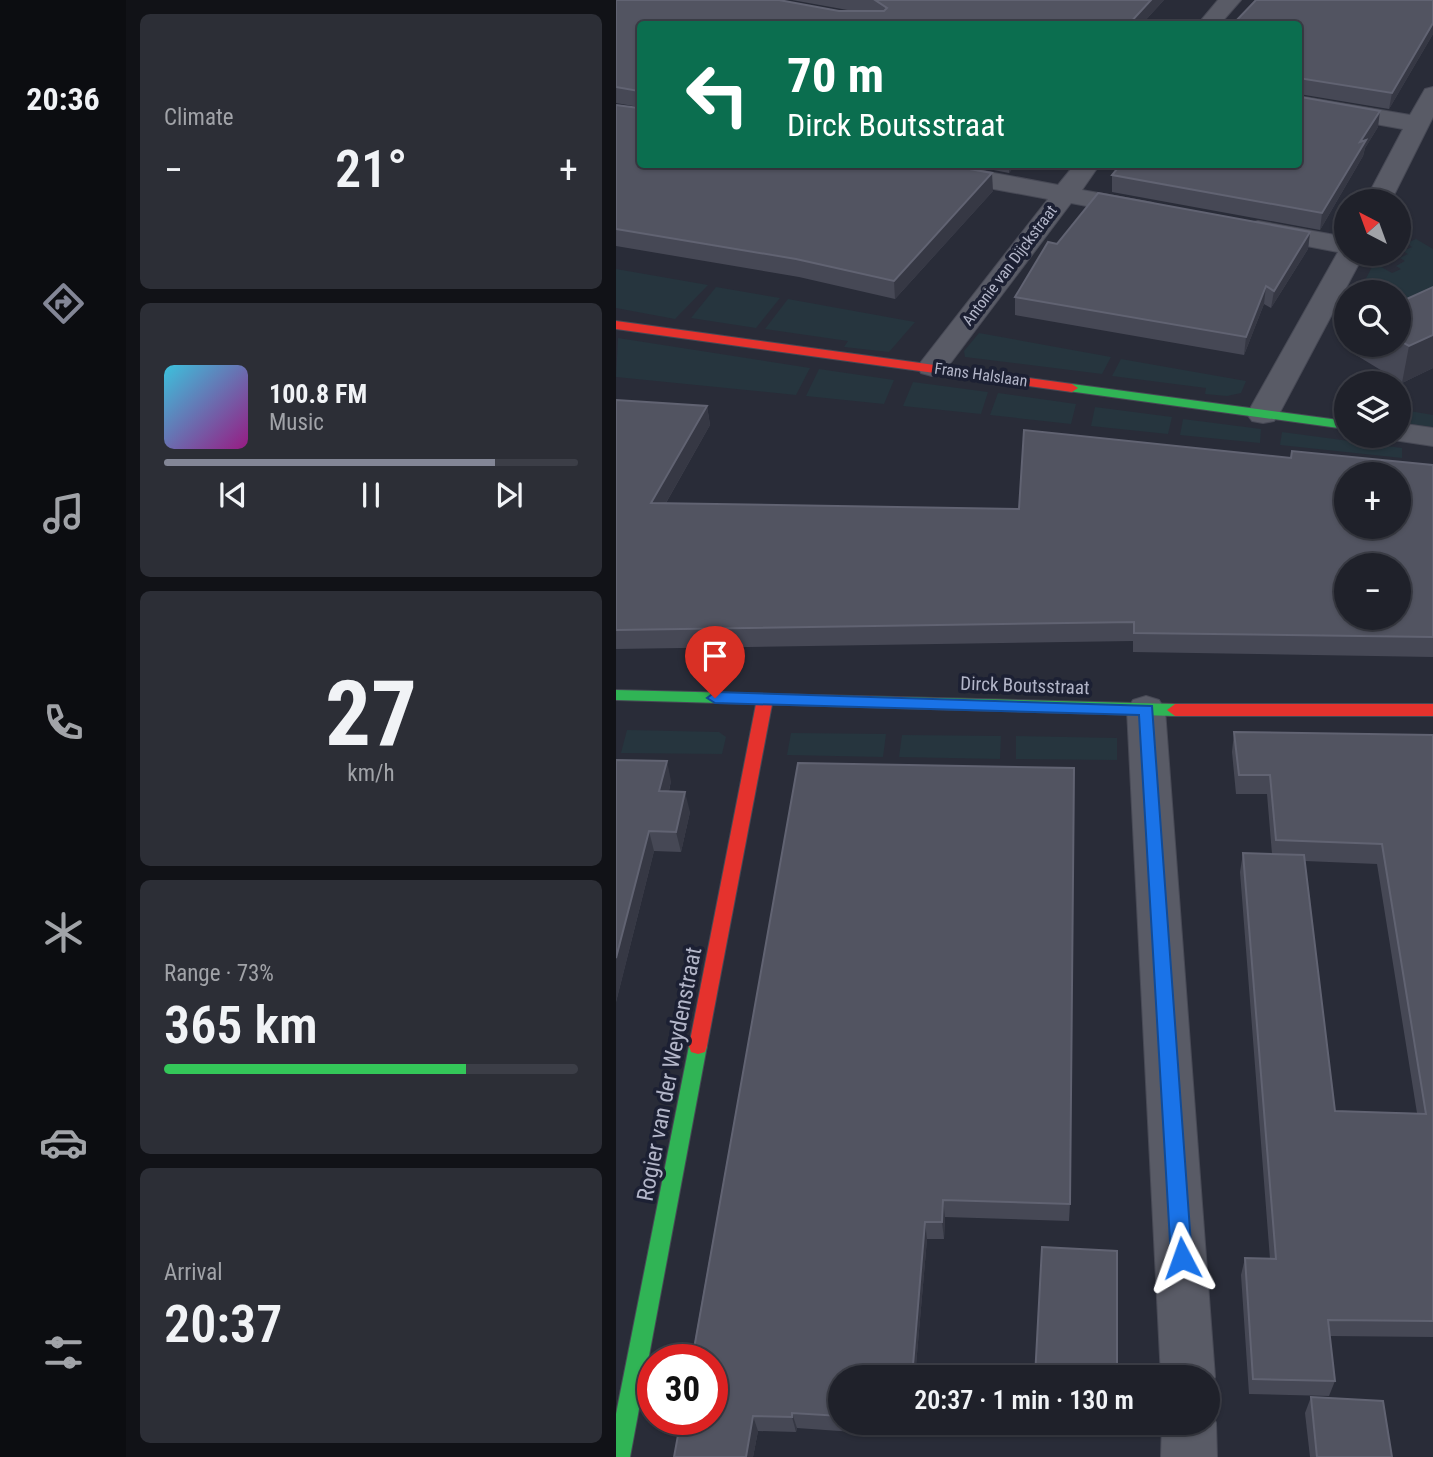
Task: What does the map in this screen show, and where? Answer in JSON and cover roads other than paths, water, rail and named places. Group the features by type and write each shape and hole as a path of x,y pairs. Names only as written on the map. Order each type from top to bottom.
{"street":[{"path":"1212,21 1230,0"},
{"path":"1384,189 1433,94"},
{"path":"1302,104 1418,124"},
{"path":"923,168 1170,214"},
{"name":"Antonie van Dijckstraat","path":"932,367 1085,168"},
{"path":"1238,226 1334,243"},
{"path":"1263,414 1343,266"},
{"name":"Frans Halslaan","path":"616,325 1334,423"},
{"path":"1411,434 1433,437"},
{"name":"Dirck Boutsstraat","path":"616,695 1146,710 1433,710"},
{"name":"Rogier van der Weydenstraat","path":"619,1457 765,699"},
{"path":"1146,710 1187,1365"},
{"path":"1189,1435 1189,1457"}]}
